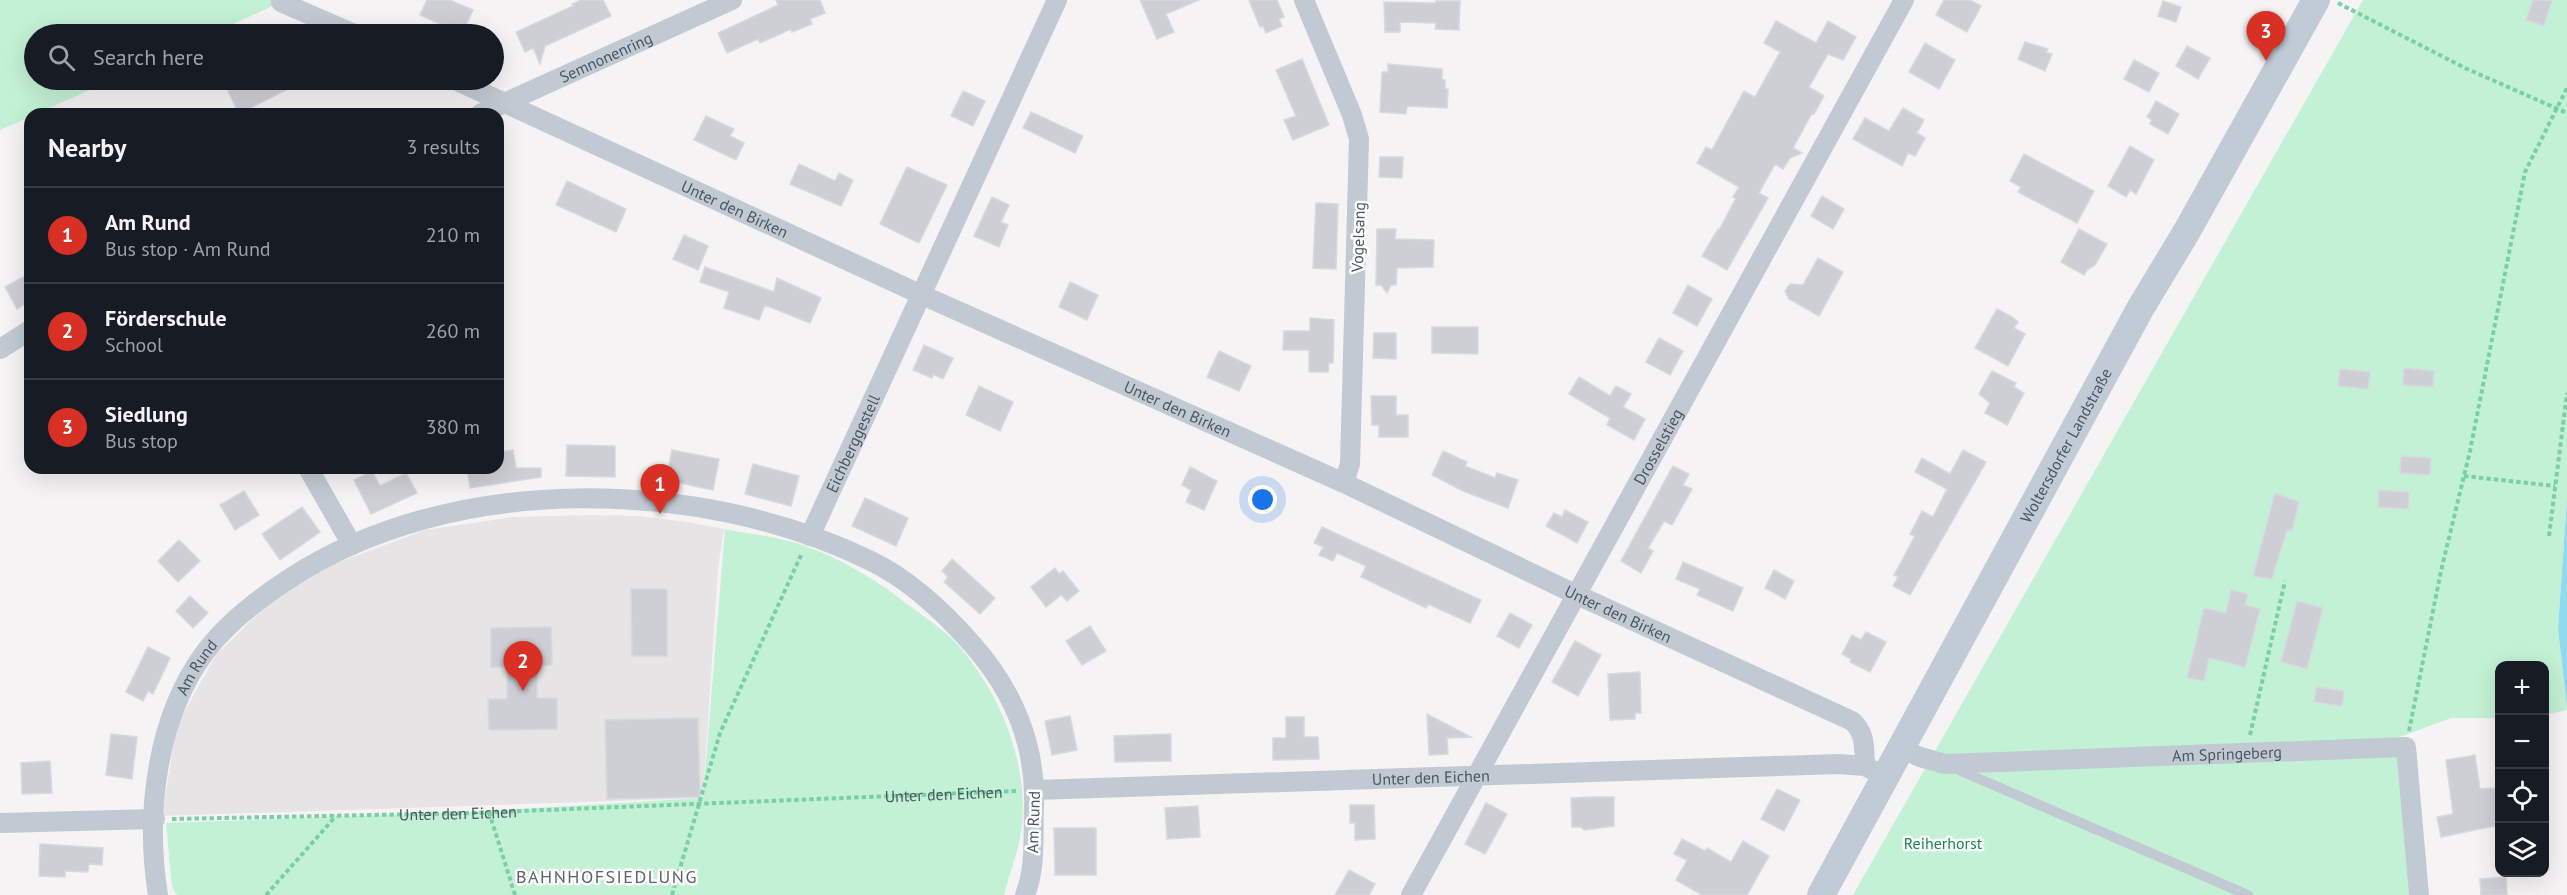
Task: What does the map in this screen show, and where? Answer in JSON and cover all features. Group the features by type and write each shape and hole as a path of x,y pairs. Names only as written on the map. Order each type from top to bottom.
{"main road":[{"name":"Woltersdorfer Landstraße","path":"1821,895 1876,772 1903,748 2140,309 2326,1"}],"street":[{"name":"Semnonenring","path":"493,108 732,0"},
{"name":"Eichberggestell","path":"810,536 1058,0"},
{"name":"Vogelsang","path":"1304,0 1352,115 1359,139 1350,464 1344,483"},
{"name":"Drosselstieg","path":"1411,895 1904,0"},
{"path":"281,2 331,24"},
{"name":"Unter den Birken","path":"478,90 922,295 1344,483 1575,594 1852,721 1859,727 1876,772"},
{"path":"0,349 24,334"},
{"path":"311,474 352,545"},
{"name":"Am Rund","path":"158,895 155,819 160,758 168,721 183,687 206,651 236,618 269,591 310,564 352,545 412,524 454,513 516,501 567,500 661,503 725,513 810,536 873,562 915,590 954,623 988,661 1013,701 1032,755 1035,790 1029,890"},
{"name":"Am Springeberg","path":"1903,748 1920,757 1945,764 2406,747"},
{"path":"2406,747 2419,895"},
{"name":"Unter den Eichen","path":"1035,790 1838,764 1876,772"},
{"path":"0,823 155,819"}],"lane":[{"path":"1945,764 2248,895"}],"path":[{"path":"2326,1 2465,68 2567,113"},
{"path":"2406,747 2441,571 2464,476 2525,172 2567,87"},
{"path":"2549,536 2567,393"},
{"path":"2464,476 2555,486"},
{"path":"672,895 720,733 810,536"},
{"path":"2245,753 2285,581"},
{"name":"Unter den Eichen","path":"155,819 489,812 1035,790"},
{"path":"489,812 515,895"},
{"path":"267,895 337,816"}],"shaded area":[{"path":"638,516 724,529 718,568 703,798 162,816 177,725 216,655 269,603 331,565 425,530 513,517"}],"green space":[{"path":"0,0 286,0 233,24 24,24 24,90 90,90 49,108 24,108 24,120 0,130"},
{"name":"Reiherhorst","path":"2363,0 2567,0 2567,498 2558,629 2567,710 2549,714 2549,661 2495,661 2495,718 2451,718 2397,738 2409,895 1853,895"},
{"path":"725,529 796,543 842,562 898,597 932,622 963,651 991,692 1002,715 1018,763 1023,813 1017,852 1004,895 177,895 172,887 166,823 471,812 703,798"}],"water":[{"path":"2567,498 2567,708 2558,629"}],"building":[{"path":"427,0 450,0 473,10 467,24 440,24 420,15"},
{"path":"581,0 603,0 611,16 545,46 540,64 533,48 525,52 516,32 573,6 572,4"},
{"path":"776,0 820,0 825,13 810,19 812,24 792,32 791,29 760,43 758,39 727,53 718,33 778,5"},
{"path":"1140,0 1199,0 1166,14 1174,32 1157,39"},
{"path":"1249,0 1277,0 1284,17 1279,19 1282,26 1266,33 1263,26 1260,27"},
{"path":"1944,0 1970,0 1981,6 1967,32 1936,15"},
{"path":"2533,0 2552,0 2544,26 2526,20"},
{"path":"1436,1 1460,1 1459,30 1435,29 1436,23 1400,22 1400,32 1385,32 1384,2 1436,3"},
{"path":"2163,1 2181,7 2176,22 2158,16"},
{"path":"1776,21 1816,43 1828,21 1856,37 1843,60 1828,54 1809,87 1824,96 1793,148 1802,153 1790,158 1783,169 1775,164 1759,193 1768,198 1727,270 1702,256 1719,230 1736,198 1733,197 1739,187 1697,163 1706,147 1712,150 1744,91 1755,97 1780,52 1764,43"},
{"path":"2025,42 2048,49 2046,52 2052,54 2045,71 2018,59"},
{"path":"1925,43 1955,60 1939,89 1909,72"},
{"path":"2187,46 2210,58 2198,79 2176,66"},
{"path":"1302,59 1329,125 1293,140 1284,120 1296,116 1276,70"},
{"path":"2134,60 2159,73 2149,92 2124,79"},
{"path":"1388,64 1442,69 1442,80 1445,80 1445,89 1448,89 1447,108 1407,106 1406,114 1380,112 1382,72 1388,72"},
{"path":"286,90 251,108 236,108 228,91"},
{"path":"963,91 985,101 973,126 951,116"},
{"path":"2156,101 2179,114 2168,134 2150,124 2152,120 2147,117"},
{"path":"1903,108 1924,120 1917,133 1925,138 1915,156 1908,153 1902,166 1853,139 1865,118 1889,131"},
{"path":"1031,112 1083,136 1075,153 1023,128"},
{"path":"706,116 734,129 730,136 744,143 736,160 694,140"},
{"path":"2130,146 2154,160 2136,194 2130,190 2126,197 2108,186"},
{"path":"2024,154 2094,191 2077,223 2018,192 2021,187 2010,181"},
{"path":"1380,157 1403,157 1402,178 1379,177"},
{"path":"799,164 835,181 839,173 853,180 841,206 790,184"},
{"path":"907,167 947,185 919,243 880,224"},
{"path":"567,181 626,209 616,232 556,205"},
{"path":"1822,196 1844,209 1833,229 1811,216"},
{"path":"992,197 1009,205 1001,222 1008,225 999,247 974,236"},
{"path":"1316,203 1338,204 1336,269 1313,268"},
{"path":"1377,229 1396,229 1395,239 1434,240 1433,267 1397,268 1396,285 1391,285 1387,293 1381,285 1376,285"},
{"path":"2079,229 2107,244 2095,265 2084,275 2061,262"},
{"path":"684,235 708,246 698,270 673,259"},
{"path":"1818,258 1843,272 1819,316 1789,299 1785,291 1790,284 1803,285"},
{"path":"705,267 774,292 777,278 821,298 810,323 765,305 759,320 724,308 729,292 700,282"},
{"path":"24,276 24,305 17,309 5,287"},
{"path":"1070,282 1098,295 1087,320 1059,307"},
{"path":"1688,285 1712,299 1697,326 1673,313"},
{"path":"1997,309 2018,322 2014,328 2025,334 2008,366 1975,348"},
{"path":"1310,318 1334,320 1333,363 1329,363 1328,372 1309,372 1309,350 1283,350 1284,331 1310,331"},
{"path":"1432,327 1478,327 1478,354 1432,353"},
{"path":"1374,333 1396,333 1396,359 1373,358"},
{"path":"1659,338 1683,351 1670,375 1646,362"},
{"path":"924,345 953,358 943,379 933,374 932,378 913,370"},
{"path":"1219,351 1251,366 1239,391 1207,377"},
{"path":"2404,368 2434,371 2433,387 2403,385"},
{"path":"2340,369 2370,372 2368,389 2338,386"},
{"path":"1992,371 2016,383 2014,387 2024,393 2007,425 1985,413 1990,403 1979,394"},
{"path":"1579,377 1610,396 1616,386 1631,394 1623,407 1645,419 1634,440 1607,425 1610,418 1569,394"},
{"path":"979,386 1013,402 1000,431 966,415"},
{"path":"1371,396 1396,396 1396,415 1408,415 1408,437 1379,437 1379,425 1372,425"},
{"path":"567,445 615,446 615,477 566,476"},
{"path":"513,450 516,468 541,468 541,477 470,488 468,474 504,474 504,451"},
{"path":"672,450 719,459 713,490 666,480"},
{"path":"1963,450 1986,462 1910,595 1893,586 1898,577 1894,575 1915,536 1910,534 1922,511 1933,517 1947,489 1915,472 1922,458 1950,474"},
{"path":"1443,451 1467,462 1465,466 1495,478 1497,473 1518,480 1508,508 1463,491 1432,475"},
{"path":"2401,456 2431,458 2430,475 2400,473"},
{"path":"753,464 799,476 791,506 745,494"},
{"path":"1673,466 1689,474 1683,485 1692,489 1672,525 1664,521 1648,548 1653,551 1641,573 1621,561"},
{"path":"1190,467 1217,481 1204,510 1186,502 1191,490 1182,485"},
{"path":"366,474 374,474 380,486 407,474 417,493 371,514 354,480"},
{"path":"2379,490 2409,492 2408,509 2378,507"},
{"path":"244,491 259,515 235,530 220,505"},
{"path":"2275,493 2299,502 2292,531 2287,530 2272,579 2253,576"},
{"path":"865,498 908,518 896,546 852,526"},
{"path":"302,507 320,532 280,560 262,534"},
{"path":"1565,510 1588,522 1577,543 1546,526 1554,513 1562,517"},
{"path":"1322,527 1481,600 1470,623 1428,604 1426,608 1361,577 1366,566 1337,553 1333,561 1319,555 1323,547 1314,543"},
{"path":"179,540 200,561 178,582 158,561"},
{"path":"952,559 995,598 980,614 944,582 948,577 942,571"},
{"path":"1683,562 1743,588 1733,611 1697,595 1700,589 1676,579"},
{"path":"1055,568 1059,574 1063,571 1079,591 1067,601 1061,595 1046,607 1031,587"},
{"path":"1774,570 1794,581 1785,599 1765,588"},
{"path":"631,589 667,589 667,656 632,656"},
{"path":"2231,590 2248,594 2245,605 2260,609 2245,667 2209,658 2204,681 2187,678 2204,608 2226,613"},
{"path":"190,596 208,613 193,628 176,611"},
{"path":"2297,601 2323,608 2307,669 2281,662"},
{"path":"1510,613 1532,625 1519,648 1497,636"},
{"path":"1090,626 1106,651 1082,665 1066,641"},
{"path":"551,627 552,665 537,666 537,698 557,698 557,729 489,730 488,699 507,699 507,667 491,667 491,628"},
{"path":"1866,632 1886,642 1870,672 1850,662 1851,659 1842,654 1852,635 1861,640"},
{"path":"1575,641 1601,655 1578,696 1552,682"},
{"path":"148,647 170,658 153,694 148,691 143,701 126,692"},
{"path":"1640,672 1641,713 1635,713 1635,719 1610,720 1608,674"},
{"path":"2316,687 2344,691 2342,706 2314,702"},
{"path":"1427,714 1471,737 1447,738 1448,754 1429,755"},
{"path":"1070,716 1077,750 1052,755 1045,721"},
{"path":"1286,717 1304,717 1304,737 1318,737 1319,759 1273,760 1273,738 1286,738"},
{"path":"698,718 700,797 607,799 605,720"},
{"path":"111,734 137,737 132,779 106,775"},
{"path":"1171,734 1171,761 1115,762 1114,736"},
{"path":"2475,755 2480,789 2495,788 2495,826 2441,837 2437,817 2453,814 2446,760"},
{"path":"50,761 52,793 22,794 21,763"},
{"path":"1777,789 1800,800 1784,831 1761,819"},
{"path":"1614,797 1614,826 1584,830 1581,827 1572,827 1571,798"},
{"path":"1486,803 1507,814 1485,854 1465,844"},
{"path":"1350,805 1374,805 1375,839 1355,840 1355,823 1350,823"},
{"path":"1198,806 1200,837 1167,839 1165,808"},
{"path":"1054,828 1096,828 1096,875 1055,875"},
{"path":"1682,839 1705,851 1707,848 1731,862 1743,841 1769,856 1747,895 1702,895 1676,880 1687,860 1674,854"},
{"path":"40,844 103,848 102,865 89,864 88,872 65,871 65,877 39,876"},
{"path":"1349,870 1375,884 1369,895 1335,895"},
{"path":"2506,877 2507,895 2481,895 2480,879"}],"place":[{"name":"Siedlung","path":"2266,61"},
{"name":"Am Rund","path":"660,514"},
{"name":"Förderschule","path":"523,691"}],"district":[{"name":"BAHNHOFSIEDLUNG","path":"607,876"}]}
